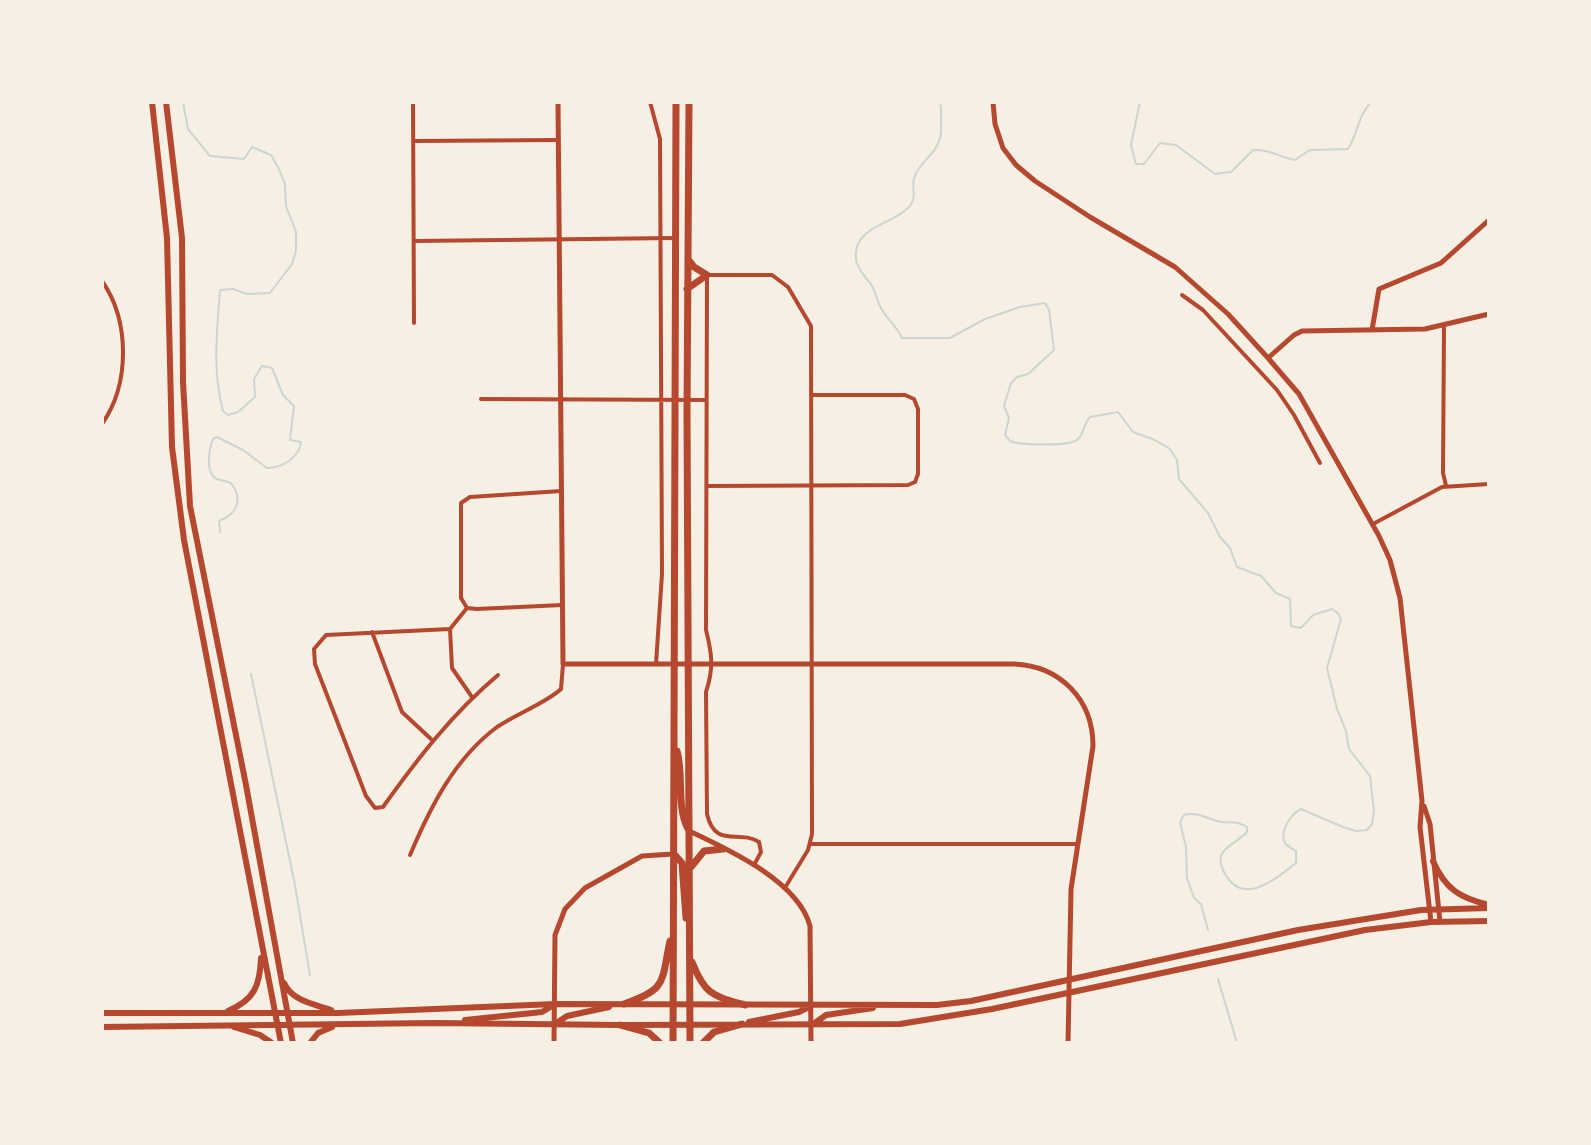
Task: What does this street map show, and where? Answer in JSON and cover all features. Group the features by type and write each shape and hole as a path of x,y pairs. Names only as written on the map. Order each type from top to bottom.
{"main road":[{"path":"152,102 167,238 172,447 184,540 281,1043"},
{"path":"166,102 182,238 183,396 190,506 246,785 293,1043"},
{"path":"673,1043 676,102"},
{"path":"689,102 687,664 690,1043"},
{"path":"687,258 707,275 687,289"},
{"path":"674,742 681,765 682,814 689,831"},
{"path":"690,869 704,851 723,849"},
{"path":"673,854 682,863 684,903 690,923"},
{"path":"1433,861 1442,880 1453,892 1489,906"},
{"path":"102,1013 338,1013 555,1004 954,1004 1298,930 1430,909 1489,906"},
{"path":"102,1027 434,1023 900,1024 1069,993 1365,930 1431,922 1489,921"},
{"path":"554,1024 567,1016 648,996 660,986 673,927"},
{"path":"219,1014 243,1004 254,992 261,971 262,946"},
{"path":"690,957 705,990 745,1005"},
{"path":"280,972 291,995 338,1013"},
{"path":"434,1023 542,1012 555,1004"},
{"path":"703,1043 714,1032 799,1012 811,1005"},
{"path":"811,1025 826,1015 868,1010 880,1005"},
{"path":"310,1043 318,1033 339,1024"},
{"path":"227,1025 260,1035 272,1043"},
{"path":"620,1025 649,1033 660,1043"}],"street":[{"path":"413,102 414,323"},
{"path":"410,855 444,783 493,730 561,689 558,102"},
{"path":"650,102 659,134 662,574 656,664"},
{"path":"993,102 995,124 1003,148 1016,165 1090,217 1175,267 1228,314 1268,358 1299,394 1373,524 1386,550 1398,588 1422,801 1420,827 1431,922"},
{"path":"414,141 558,140"},
{"path":"1372,330 1379,289 1441,263 1489,220"},
{"path":"414,241 675,238"},
{"path":"753,866 761,852 759,842 753,838 721,835 707,819 706,692 711,679 711,646 706,630 707,275 772,275 788,287 810,324 810,844 786,886"},
{"path":"102,281 117,310 122,349 117,392 102,424"},
{"path":"1182,295 1203,310 1287,404 1320,463"},
{"path":"1257,368 1302,331 1414,330 1489,314"},
{"path":"1444,326 1443,473 1446,486"},
{"path":"706,486 908,485 915,482 918,471 918,409 914,399 905,395 811,395"},
{"path":"481,399 706,400"},
{"path":"1373,524 1446,486 1489,484"},
{"path":"467,608 461,598 461,503 468,497 561,491"},
{"path":"467,608 562,605"},
{"path":"467,608 450,629 452,668 472,697"},
{"path":"450,629 326,635 314,649 315,664 326,693 366,796 375,808 383,807 432,740 472,697 498,675"},
{"path":"372,632 402,712 432,740"},
{"path":"563,664 1030,665 1048,670 1063,680 1086,708 1092,727 1093,746 1069,908 1068,1043"},
{"path":"1422,801 1430,824 1440,922"},
{"path":"689,831 786,886 807,913 810,926 811,1043"},
{"path":"810,844 1078,844"},
{"path":"554,1043 555,935 570,902 585,888 642,856 673,854"}],"waterway":[{"path":"183,102 188,129 210,156 244,159 252,147 271,155 285,184 286,206 296,232 292,264 270,293 220,290 216,366 223,411 228,415 238,412 255,397 254,379 262,366 272,368 283,395 294,406 290,440 301,442 297,453 289,461 267,468 243,450 217,437 213,439 209,455 211,472 217,479 231,483 237,495 234,510 219,521 220,532"},
{"path":"940,102 940,138 916,172 912,203 866,233 856,249 858,267 872,286 883,312 902,338 950,338 985,319 1020,307 1045,303 1049,310 1054,350 1028,374 1017,377 1011,383 1004,406 1009,418 1005,435 1010,441 1023,444 1073,442 1080,437 1090,417 1118,412 1133,432 1170,449 1177,460 1179,479 1208,513 1220,537 1230,548 1237,567 1261,576 1276,593 1290,599 1291,626 1301,628 1313,615 1332,609 1341,619 1327,668 1349,749 1370,776 1374,811 1372,824 1367,830 1356,831 1301,809 1290,819 1284,833 1285,843 1296,851 1296,863 1268,883 1248,889 1230,881 1220,861 1223,852 1247,832 1247,827 1199,815 1184,815 1180,822 1186,847 1187,878 1194,898 1201,904 1208,930"},
{"path":"1140,102 1131,145 1136,164 1144,164 1160,143 1176,145 1215,174 1231,172 1253,150 1295,160 1310,150 1348,149 1371,102"},
{"path":"251,674 295,885 310,975"},
{"path":"1218,979 1237,1043"}]}
